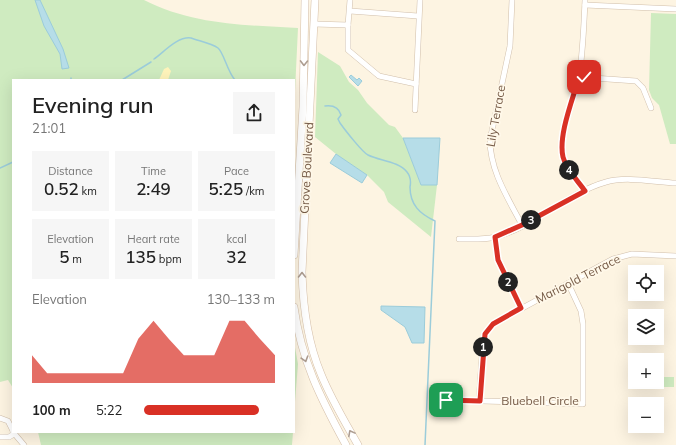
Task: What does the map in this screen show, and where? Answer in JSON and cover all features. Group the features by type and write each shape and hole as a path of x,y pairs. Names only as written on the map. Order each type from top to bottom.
{"street":[{"name":"Grove Boulevard","path":"295,236 303,107 304,24 306,0"},
{"name":"Grove Boulevard","path":"315,0 302,272 305,314 314,354 327,387 358,445"},
{"path":"350,0 348,50 379,76 416,84"},
{"path":"415,110 418,16 420,0"},
{"name":"Lily Terrace","path":"512,0 510,46 490,140 490,151 494,171 522,225"},
{"path":"585,191 568,168 563,158 562,148 563,136 579,77 585,3 676,9"},
{"path":"350,11 418,16"},
{"path":"304,24 348,25"},
{"path":"579,77 636,81 644,88 651,108"},
{"path":"459,239 481,240 495,237 522,225 585,191 606,182 618,180 676,183"},
{"path":"495,237 498,260 521,308"},
{"path":"295,252 303,252"},
{"name":"Marigold Terrace","path":"480,401 485,334 493,324 624,254 676,256"},
{"name":"Bluebell Circle","path":"446,400 583,404 583,324 581,311 568,283"},
{"path":"295,312 301,344 309,372 346,445"},
{"path":"0,418 8,421 12,430"},
{"path":"0,437 9,437 12,433"},
{"path":"14,433 24,445"}],"green space":[{"path":"0,0 144,0 163,8 200,19 239,24 298,28 295,91 295,79 12,79 12,386 8,380 0,382"},
{"path":"651,13 676,14 676,144 670,144 659,105 652,98 649,90"},
{"path":"318,52 340,66 349,82 358,90 367,103 389,125 395,127 403,138 421,185 437,185 431,237 388,202 384,192 367,175 336,154 315,137"},
{"path":"295,348 298,364 295,402"},
{"path":"664,377 674,377 674,387 664,387"},
{"path":"38,433 293,433 292,445 41,445"}],"sand":[{"path":"168,67 171,71 168,79 159,79 164,69"}],"water":[{"path":"35,0 40,0 63,49 69,68 62,69 60,54 44,26"},
{"path":"351,75 357,80 359,78 362,81 358,86 349,77"},
{"path":"403,138 440,138 437,185 421,185"},
{"path":"336,154 367,175 362,183 330,163"},
{"path":"381,306 425,307 424,343 412,343 405,327 381,310"}],"waterway":[{"path":"154,59 181,39 191,38 208,43 218,48 234,79"},
{"path":"124,79 151,62"},
{"path":"325,106 331,106 339,110 341,115 338,119 340,123 354,141 368,155 399,166 407,172 411,181 410,193 414,204 420,212 435,221 425,445"},
{"path":"0,168 12,162"}],"route":[{"path":"446,400 480,401 483,342 485,334 488,328 493,324 521,308 498,260 495,237 522,225 585,191 568,168 563,158 562,148 563,136 579,77 584,77"}]}
